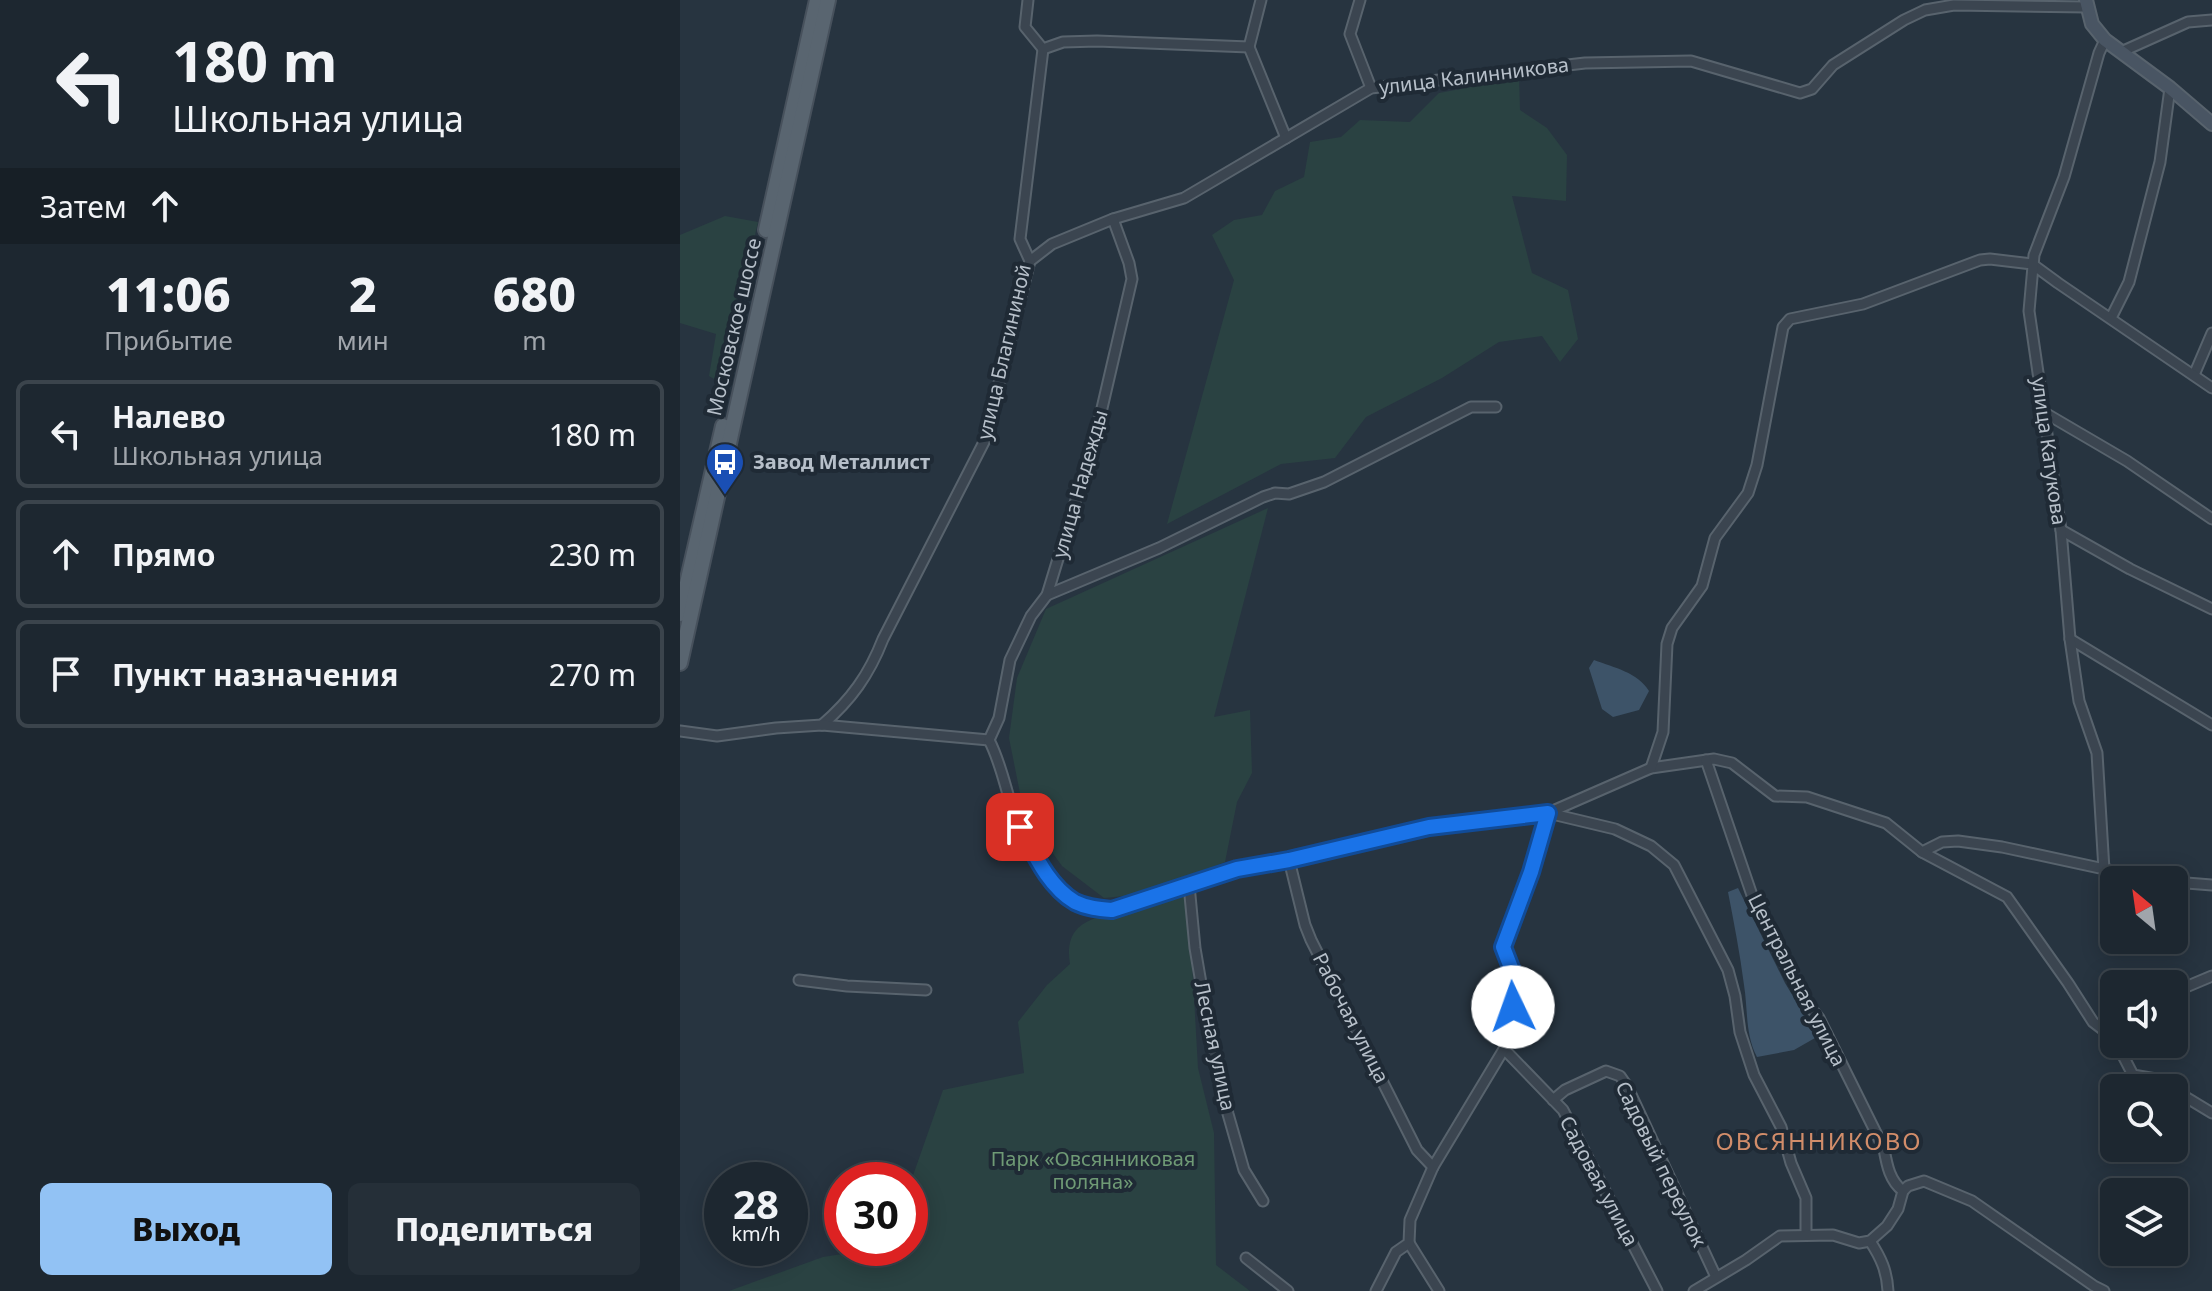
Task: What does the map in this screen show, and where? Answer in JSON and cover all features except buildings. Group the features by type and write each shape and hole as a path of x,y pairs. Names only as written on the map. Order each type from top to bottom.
{"main road":[{"name":"Московское шоссе","path":"680,614 817,0"},
{"name":"Московское шоссе","path":"680,663 828,0"},
{"path":"2087,4 2092,24 2105,40 2212,124"}],"street":[{"path":"1028,0 1025,27 1043,49 1063,42 1097,41 1249,47"},
{"path":"1261,0 1249,47 1286,138"},
{"path":"1360,0 1350,34 1371,88"},
{"name":"улица Калинникова","path":"1030,261 1052,244 1113,219 1184,198 1371,88 1585,63 1691,61 1800,93 1812,89 1833,65 1925,10 1954,5 2087,4"},
{"path":"2121,52 2188,22 2212,20"},
{"name":"улица Катукова","path":"2104,866 2097,753 2079,701 2070,639 2061,530 2029,311 2032,264 2064,177 2105,40"},
{"name":"улица Благининой","path":"822,725 843,707 872,667 883,639 984,442 1030,261 1020,239 1043,49"},
{"path":"2111,318 2129,282 2160,162 2170,88"},
{"name":"улица Надежды","path":"989,740 999,718 1010,660 1031,616 1047,595 1096,434 1132,279 1113,219"},
{"path":"1651,768 1663,732 1667,644 1672,628 1702,586 1715,538 1748,493 1757,465 1783,327 1790,319 1863,304 1980,260 2032,264 2212,388"},
{"path":"2194,375 2212,333"},
{"path":"1047,595 1159,548 1263,497 1275,493 1289,494 1324,482 1471,407 1496,407"},
{"path":"2045,413 2127,461 2212,519"},
{"path":"2061,530 2130,569 2212,609"},
{"path":"2070,639 2212,725"},
{"path":"680,731 717,736 822,725 989,740 998,758 1014,814 1044,870 1056,886 1075,902 1112,910 1237,869 1429,827 1548,813 1651,768 1714,759 1732,763 1775,796 1807,797 1886,823 1922,852 2007,897 2093,1022 2100,1027"},
{"name":"Центральная улица","path":"1706,760 1755,904 1800,994 1819,1018 1884,1149 1888,1171 1903,1191"},
{"path":"1439,1291 1409,1243 1410,1220 1433,1167 1504,1049 1518,986 1503,947 1531,872 1548,813"},
{"path":"1548,813 1615,829 1651,846 1674,865 1728,970 1740,1032 1754,1075 1781,1127 1791,1163 1806,1198 1806,1234"},
{"path":"1922,852 1942,842 1958,841 2002,847 2100,869"},
{"name":"Рабочая улица","path":"1289,860 1311,940 1417,1150 1433,1167"},
{"path":"2188,883 2212,885"},
{"name":"Лесная улица","path":"1189,885 1205,1009 1228,1114 1244,1170 1263,1201"},
{"path":"2188,986 2212,976"},
{"path":"799,980 926,990"},
{"name":"Садовая улица","path":"1504,1049 1563,1110 1657,1291"},
{"name":"Садовый переулок","path":"1553,1100 1565,1090 1606,1071 1620,1076 1648,1129 1716,1277"},
{"path":"2188,1099 2212,1113"},
{"path":"1694,1291 1780,1236 1833,1235 1859,1243 1870,1241 1887,1226 1898,1209 1903,1191 1924,1181 1972,1201 2104,1291"},
{"path":"1870,1241 1882,1259 1888,1277 1888,1291"},
{"path":"1376,1291 1396,1252 1409,1243"},
{"path":"1246,1258 1288,1291"}],"green space":[{"path":"1519,75 1520,110 1547,128 1567,155 1566,201 1512,196 1532,273 1568,290 1578,339 1560,362 1542,336 1499,342 1442,378 1366,417 1335,458 1281,464 1167,524 1234,280 1212,235 1234,220 1262,215 1275,191 1304,177 1310,142 1341,137 1360,120 1410,122 1439,93"},
{"path":"725,216 758,222 721,383 709,376 716,334 680,323 680,235"},
{"path":"1268,508 1214,717 1250,710 1252,773 1237,802 1225,862 1146,894 1104,898 1062,866 1024,813 1009,738 1017,678 1046,609"},
{"name":"Парк «Овсянниковая поляна»","path":"1188,891 1198,1068 1214,1133 1216,1265 1250,1291 729,1291 798,1266 808,1266 808,1262 824,1257 824,1266 928,1266 928,1162 918,1162 943,1090 1024,1073 1018,1022 1047,985 1070,964 1072,936 1078,928 1114,911"}],"water":[{"path":"1594,660 1625,671 1644,685 1649,691 1639,710 1613,717 1602,709 1589,668"},
{"path":"1738,888 1785,983 1814,1031 1815,1038 1794,1050 1757,1057 1753,1048 1728,892"}],"place":[{"name":"Завод Металлист","path":"725,496"}],"district":[{"name":"ОВСЯННИКОВО","path":"1819,1142"}],"route":[{"path":"1020,827 1056,886 1075,902 1112,910 1237,869 1429,827 1548,813 1531,872 1503,947 1518,986 1513,1007"}]}
